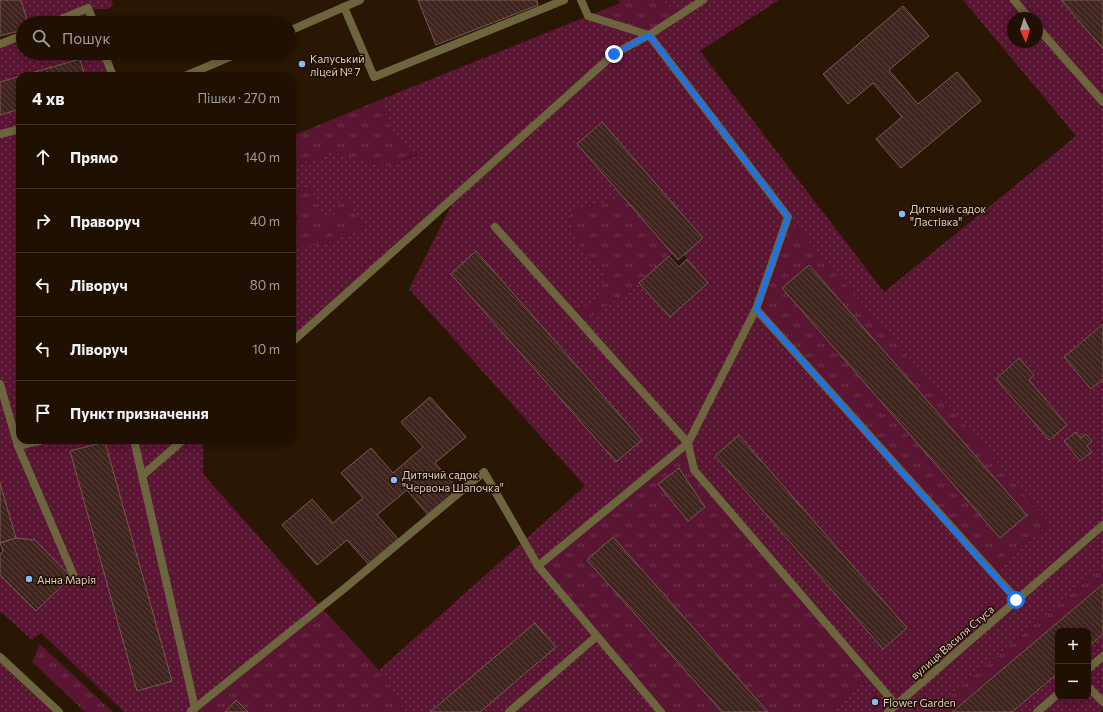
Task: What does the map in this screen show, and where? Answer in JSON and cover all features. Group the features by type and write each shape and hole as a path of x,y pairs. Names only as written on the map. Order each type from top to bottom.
{"street":[{"path":"296,28 360,0"},
{"path":"344,7 374,77 564,0"},
{"path":"538,566 688,443 756,309 788,217 649,35 588,16 581,0"},
{"path":"296,338 614,54 649,35 703,0"},
{"path":"1014,0 1024,12"},
{"path":"69,16 88,8 91,16"},
{"path":"1043,34 1103,102"},
{"path":"0,44 16,38"},
{"path":"107,60 111,72"},
{"path":"194,72 222,60"},
{"path":"0,134 16,130"},
{"path":"495,227 688,443 694,470 896,705"},
{"path":"756,309 1016,600"},
{"path":"0,384 16,439"},
{"path":"26,444 18,446 73,574"},
{"path":"135,444 193,710 345,588 484,472 538,566 661,712"},
{"path":"142,476 178,444"},
{"name":"вулиця Василя Стуса","path":"888,712 1103,525"},
{"path":"509,712 597,636"},
{"path":"1091,666 1103,656"},
{"path":"0,657 59,712"},
{"path":"1091,690 1103,702"},
{"path":"1037,712 1055,697"}],"green space":[{"path":"21,0 112,0 113,5 108,9 88,9 91,16 26,16"},
{"path":"619,0 658,0 682,13 649,35 588,16 620,3"},
{"path":"658,0 779,0 700,51 884,292 1076,136 963,0 1061,0 1103,49 1103,324 1064,357 1091,389 1103,379 1103,566 931,712 829,712 872,676 694,470 688,443 541,564 661,712 480,712 556,647 535,623 430,712 406,712 379,670 585,486 409,289 456,196 296,338 296,247 325,244 364,228 344,194 332,218 319,214 312,186 296,192 296,163 322,160 326,151 386,167 419,154 392,134 382,99 588,16 649,35 682,13","holes":["602,122 687,259 708,283 670,317 639,283 582,324 572,312 598,301 605,276 579,245 568,216 575,210 623,197 577,144","789,218 1050,524 992,573 756,309","1019,359 1034,375 1029,380 1067,425 1049,440 996,379","1076,432 1081,438 1086,434 1092,441 1087,446 1091,452 1080,461 1064,441","739,436 907,628 883,649 715,457"]},
{"path":"16,38 16,60 77,60 35,72 16,72 16,77 0,82 0,44"},
{"path":"80,60 107,60 111,72 84,72"},
{"path":"382,99 392,134 419,153 386,167 326,151 322,160 296,163 296,134"},
{"path":"16,110 16,444 97,444 70,451 138,691 172,681 106,444 203,444 203,474 321,607 191,712 124,712 41,633 32,640 1,612 0,613 0,575 36,611 70,577 16,538 0,483 0,115"},
{"path":"312,186 344,193 364,228 325,244 296,247 296,192"},
{"path":"623,197 673,254 639,283 582,324 571,313 605,276 579,245 568,216 575,210"},
{"path":"788,217 1050,524 992,573 756,309"},
{"path":"688,443 872,676 829,712 661,712 538,566"},
{"path":"1103,566 1103,584 952,712 931,712"},
{"path":"321,607 379,670 406,712 192,712"},
{"path":"1103,634 1103,707 1101,712 1012,712 1055,676 1055,700 1091,700 1091,644"},
{"path":"40,644 113,712 85,712 32,662"},
{"path":"0,657 59,712 0,712"}],"building":[{"path":"0,0 21,0 26,16 16,16 16,32 0,36"},
{"path":"418,0 537,0 538,5 436,45"},
{"path":"1061,0 1103,0 1103,49"},
{"path":"903,6 929,36 889,70 918,104 957,72 981,101 901,168 876,139 902,117 873,83 848,104 823,74"},
{"path":"77,60 80,60 84,72 35,72"},
{"path":"16,77 16,110 0,115 0,82"},
{"path":"602,122 703,238 678,260 577,144"},
{"path":"476,251 642,440 616,462 451,274"},
{"path":"669,256 679,267 687,259 708,283 670,317 639,283"},
{"path":"809,265 1027,515 1000,538 782,288"},
{"path":"1103,324 1103,379 1091,389 1064,357"},
{"path":"1019,358 1034,375 1029,380 1067,425 1049,440 996,379"},
{"path":"430,397 466,437 435,463 458,489 428,515 407,490 377,515 399,540 370,566 347,540 317,565 282,525 312,499 333,523 363,498 341,473 371,448 393,473 423,447 401,422"},
{"path":"1076,432 1081,438 1086,434 1092,441 1087,446 1092,452 1080,461 1064,441"},
{"path":"739,435 907,628 883,649 715,456"},
{"path":"97,444 106,444 172,681 137,691 70,451"},
{"path":"679,468 705,507 688,521 658,484"},
{"path":"0,483 16,538 0,543"},
{"path":"613,537 768,712 722,712 587,560"},
{"path":"16,538 35,540 71,577 36,611 0,575 0,554 3,551 0,543"},
{"path":"1103,584 1103,634 1091,644 1091,628 1055,628 1055,676 1012,712 952,712"},
{"path":"535,623 556,647 480,712 430,712"},
{"path":"236,700 248,712 225,712"}],"place":[{"name":"Калуський ліцей № 7","path":"302,64"},
{"name":"Дитячий садок \"Ластівка\"","path":"902,214"},
{"name":"Дитячий садок \"Червона Шапочка\"","path":"394,480"},
{"name":"Анна Марія","path":"29,579"},
{"name":"Flower Garden","path":"875,702"}],"route":[{"path":"614,54 649,35 788,217 756,309 1016,600"}]}
